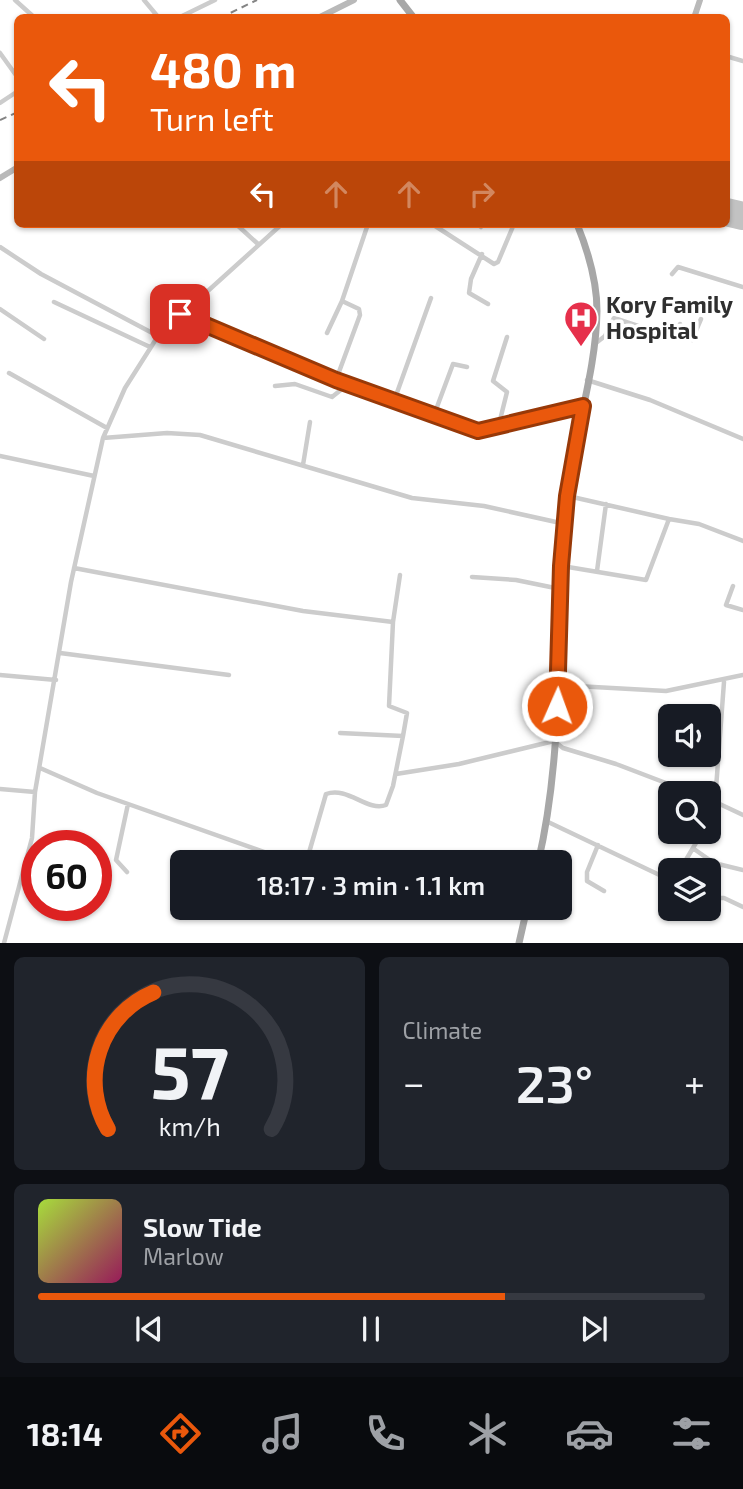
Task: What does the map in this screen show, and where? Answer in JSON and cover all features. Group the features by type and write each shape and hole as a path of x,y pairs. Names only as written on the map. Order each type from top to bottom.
{"main road":[{"path":"400,0 411,14"},
{"path":"540,850 554,741 561,566 567,496 595,343 595,285 578,228"},
{"path":"519,943 524,920"}],"street":[{"path":"15,0 31,14"},
{"path":"144,0 156,14"},
{"path":"185,14 215,0"},
{"path":"326,14 354,0"},
{"path":"0,53 14,72"},
{"path":"240,228 258,244"},
{"path":"4,943 32,838 35,792 74,568 103,438 125,388 158,336 277,228"},
{"path":"327,332 342,301 367,228"},
{"path":"439,228 494,264 498,262 512,228"},
{"path":"0,247 49,279 158,336"},
{"path":"482,254 471,279 469,293 488,304"},
{"path":"672,274 678,267 743,287"},
{"path":"394,401 431,298"},
{"path":"336,380 360,315 359,309 342,301"},
{"path":"54,302 150,346"},
{"path":"0,309 44,339"},
{"path":"180,314 348,385 478,431 583,406"},
{"path":"595,343 605,336 614,318 665,335 675,333 692,340 701,319"},
{"path":"675,333 680,324"},
{"path":"498,428 507,392 493,383 507,337"},
{"path":"434,415 453,365 467,367"},
{"path":"9,373 107,428"},
{"path":"587,380 650,400 743,439"},
{"path":"275,386 295,384 332,397 348,385"},
{"path":"303,465 310,422"},
{"path":"103,438 167,433 200,435 412,498 484,506 565,524"},
{"path":"0,456 94,476"},
{"path":"567,496 699,523 743,541"},
{"path":"597,571 606,504"},
{"path":"561,566 648,580 669,519"},
{"path":"74,568 303,611 393,622"},
{"path":"309,850 323,796 329,792 342,792 382,807 388,803 407,713 389,706 393,622 400,575"},
{"path":"472,577 516,580 560,589"},
{"path":"733,586 726,605 743,610"},
{"path":"60,653 229,675"},
{"path":"0,675 55,680"},
{"path":"558,685 667,691 724,682 743,675"},
{"path":"717,781 724,682"},
{"path":"340,733 403,737"},
{"path":"396,774 459,764 554,741 563,748 661,781"},
{"path":"40,768 128,804 258,850"},
{"path":"0,789 35,792"},
{"path":"127,872 117,860 128,804"},
{"path":"721,805 743,815"},
{"path":"545,821 658,874"},
{"path":"688,858 696,844"},
{"path":"598,845 587,872 587,881 604,891"},
{"path":"694,849 714,863 743,870"},
{"path":"721,898 743,907"}],"runway":[{"path":"730,213 743,216"}],"railway":[{"path":"228,14 257,0"},
{"path":"0,120 14,114"}],"place":[{"name":"Kory Family Hospital","path":"581,348"}],"route":[{"path":"180,314 336,380 478,431 484,432 583,406 567,496 561,566 557,706"}]}
